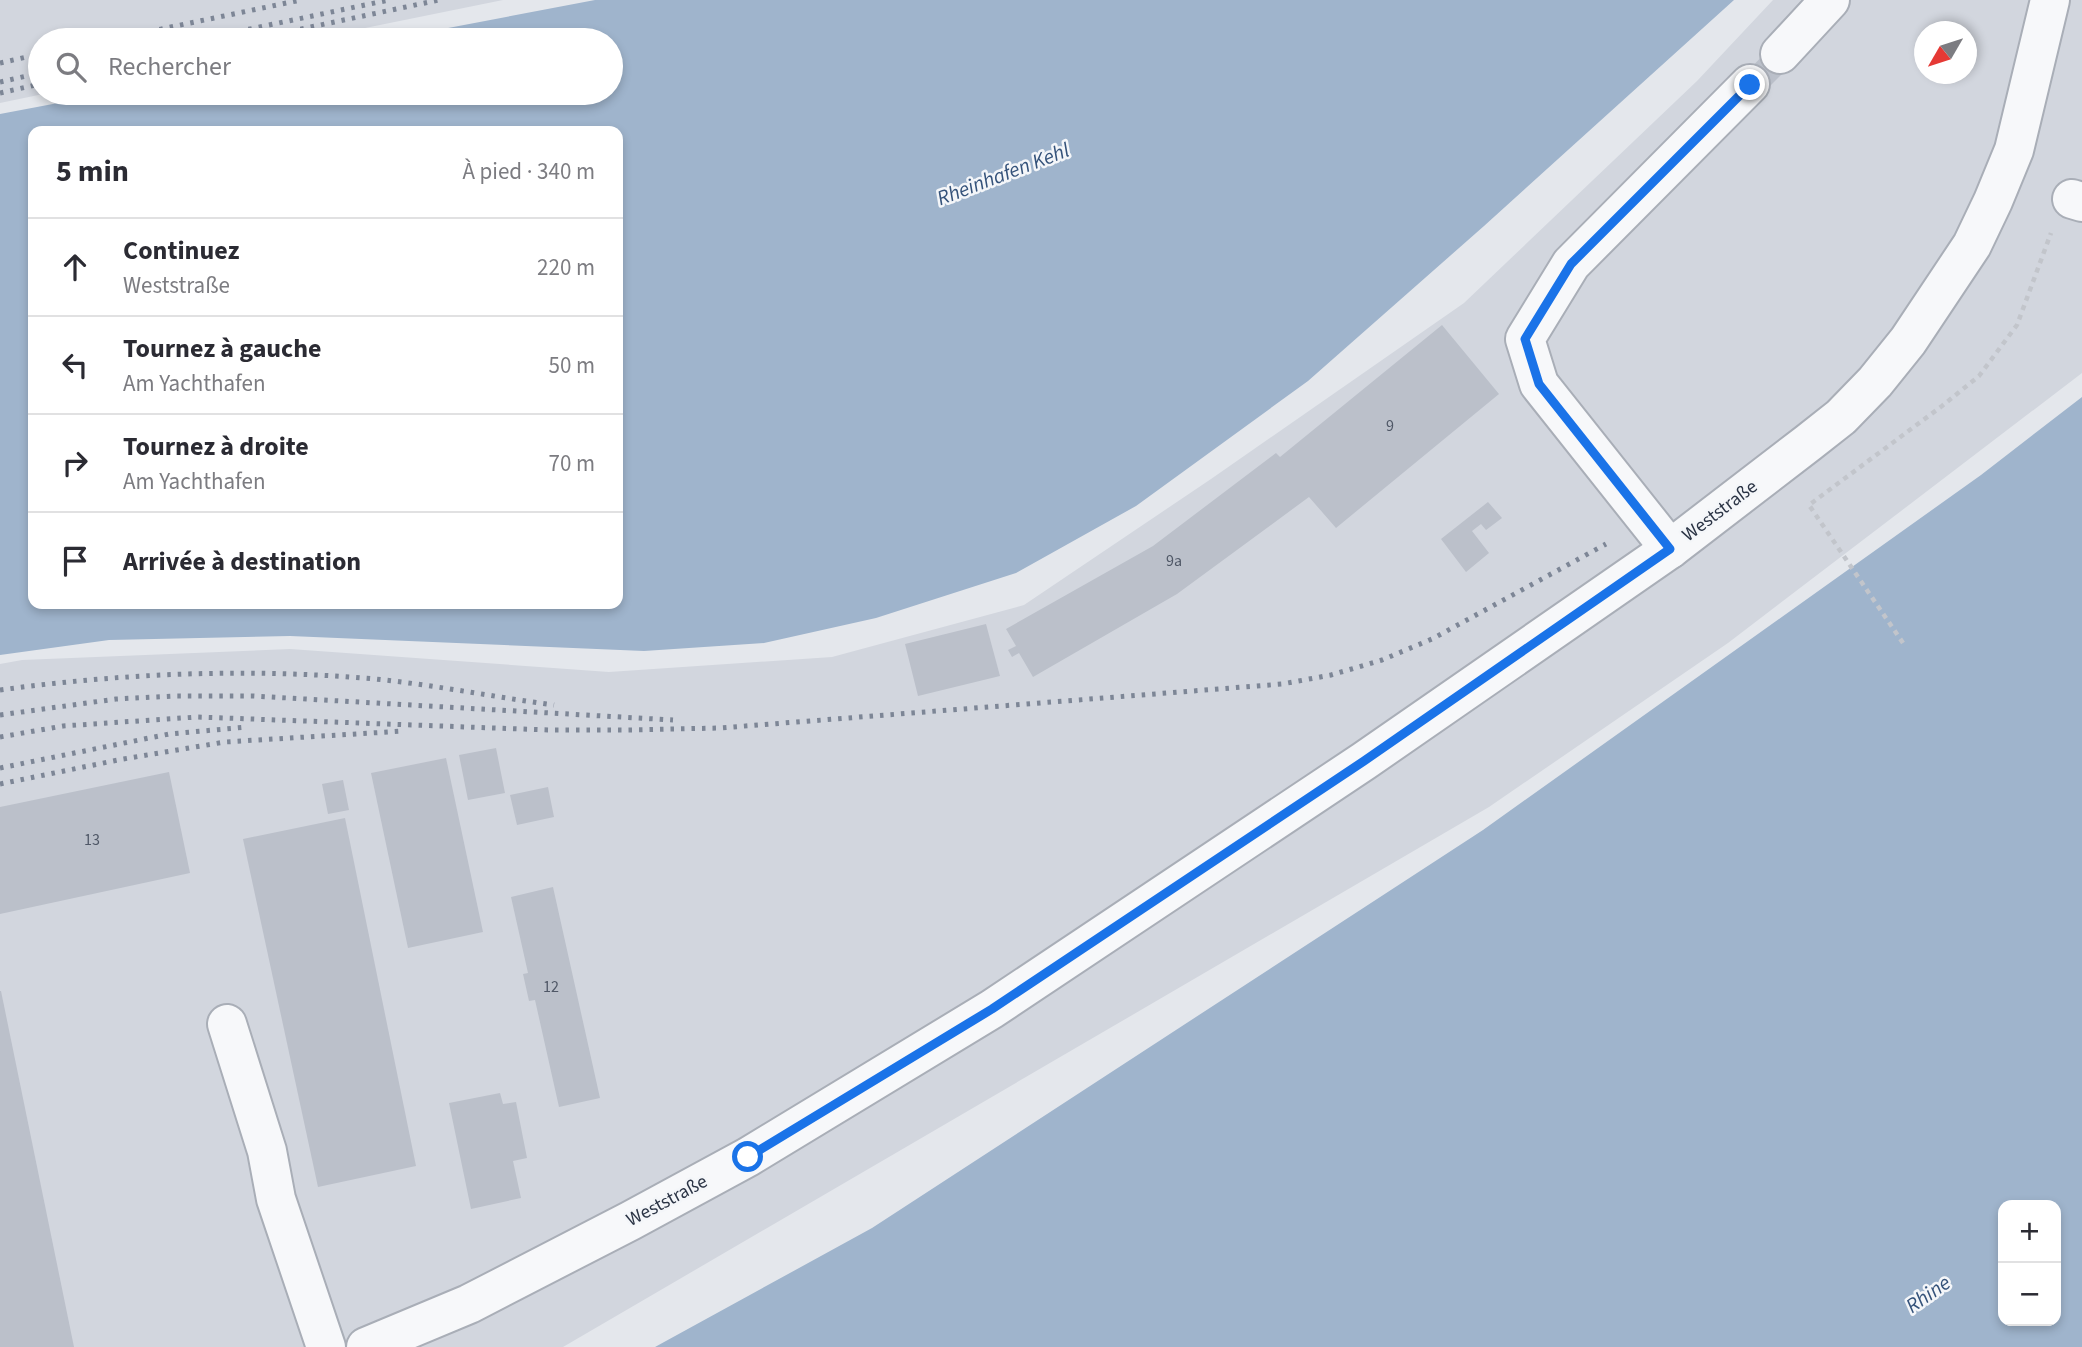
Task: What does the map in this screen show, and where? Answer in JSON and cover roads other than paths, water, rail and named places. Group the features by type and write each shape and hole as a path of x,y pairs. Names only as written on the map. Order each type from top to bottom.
{"street":[{"path":"1780,54 1830,0"},
{"name":"Weststraße","path":"366,1347 469,1304 748,1157 992,1009 1364,761 1670,549 1841,417 1875,382 1908,341 1972,246 2014,150 2050,0"},
{"path":"1670,549 1539,384 1525,339 1571,264 1750,85"},
{"path":"227,1024 267,1151 276,1199 326,1347"}],"water":[{"name":"Rheinhafen Kehl","path":"595,0 1734,0 1308,381 1136,506 1016,573 876,618 764,643 644,651 290,636 109,640 0,655 0,114 48,105 623,105 623,28 448,28"},
{"name":"Rhine","path":"2082,397 2082,1347 655,1347 872,1228 1483,830 1981,475"}],"railway":[{"path":"166,28 301,0"},
{"path":"255,28 389,0"},
{"path":"306,28 439,0"},
{"path":"0,63 28,57"},
{"path":"0,82 28,76"},
{"path":"0,93 28,87"},
{"path":"0,737 63,726 197,717 548,730 720,728 1282,684 1331,675 1382,660 1432,639 1606,544"},
{"path":"0,690 141,676 281,674 375,679 554,705"},
{"path":"0,715 116,699 253,696 673,720"},
{"path":"0,768 169,734 247,727"},
{"path":"0,784 225,742 404,731"}]}
